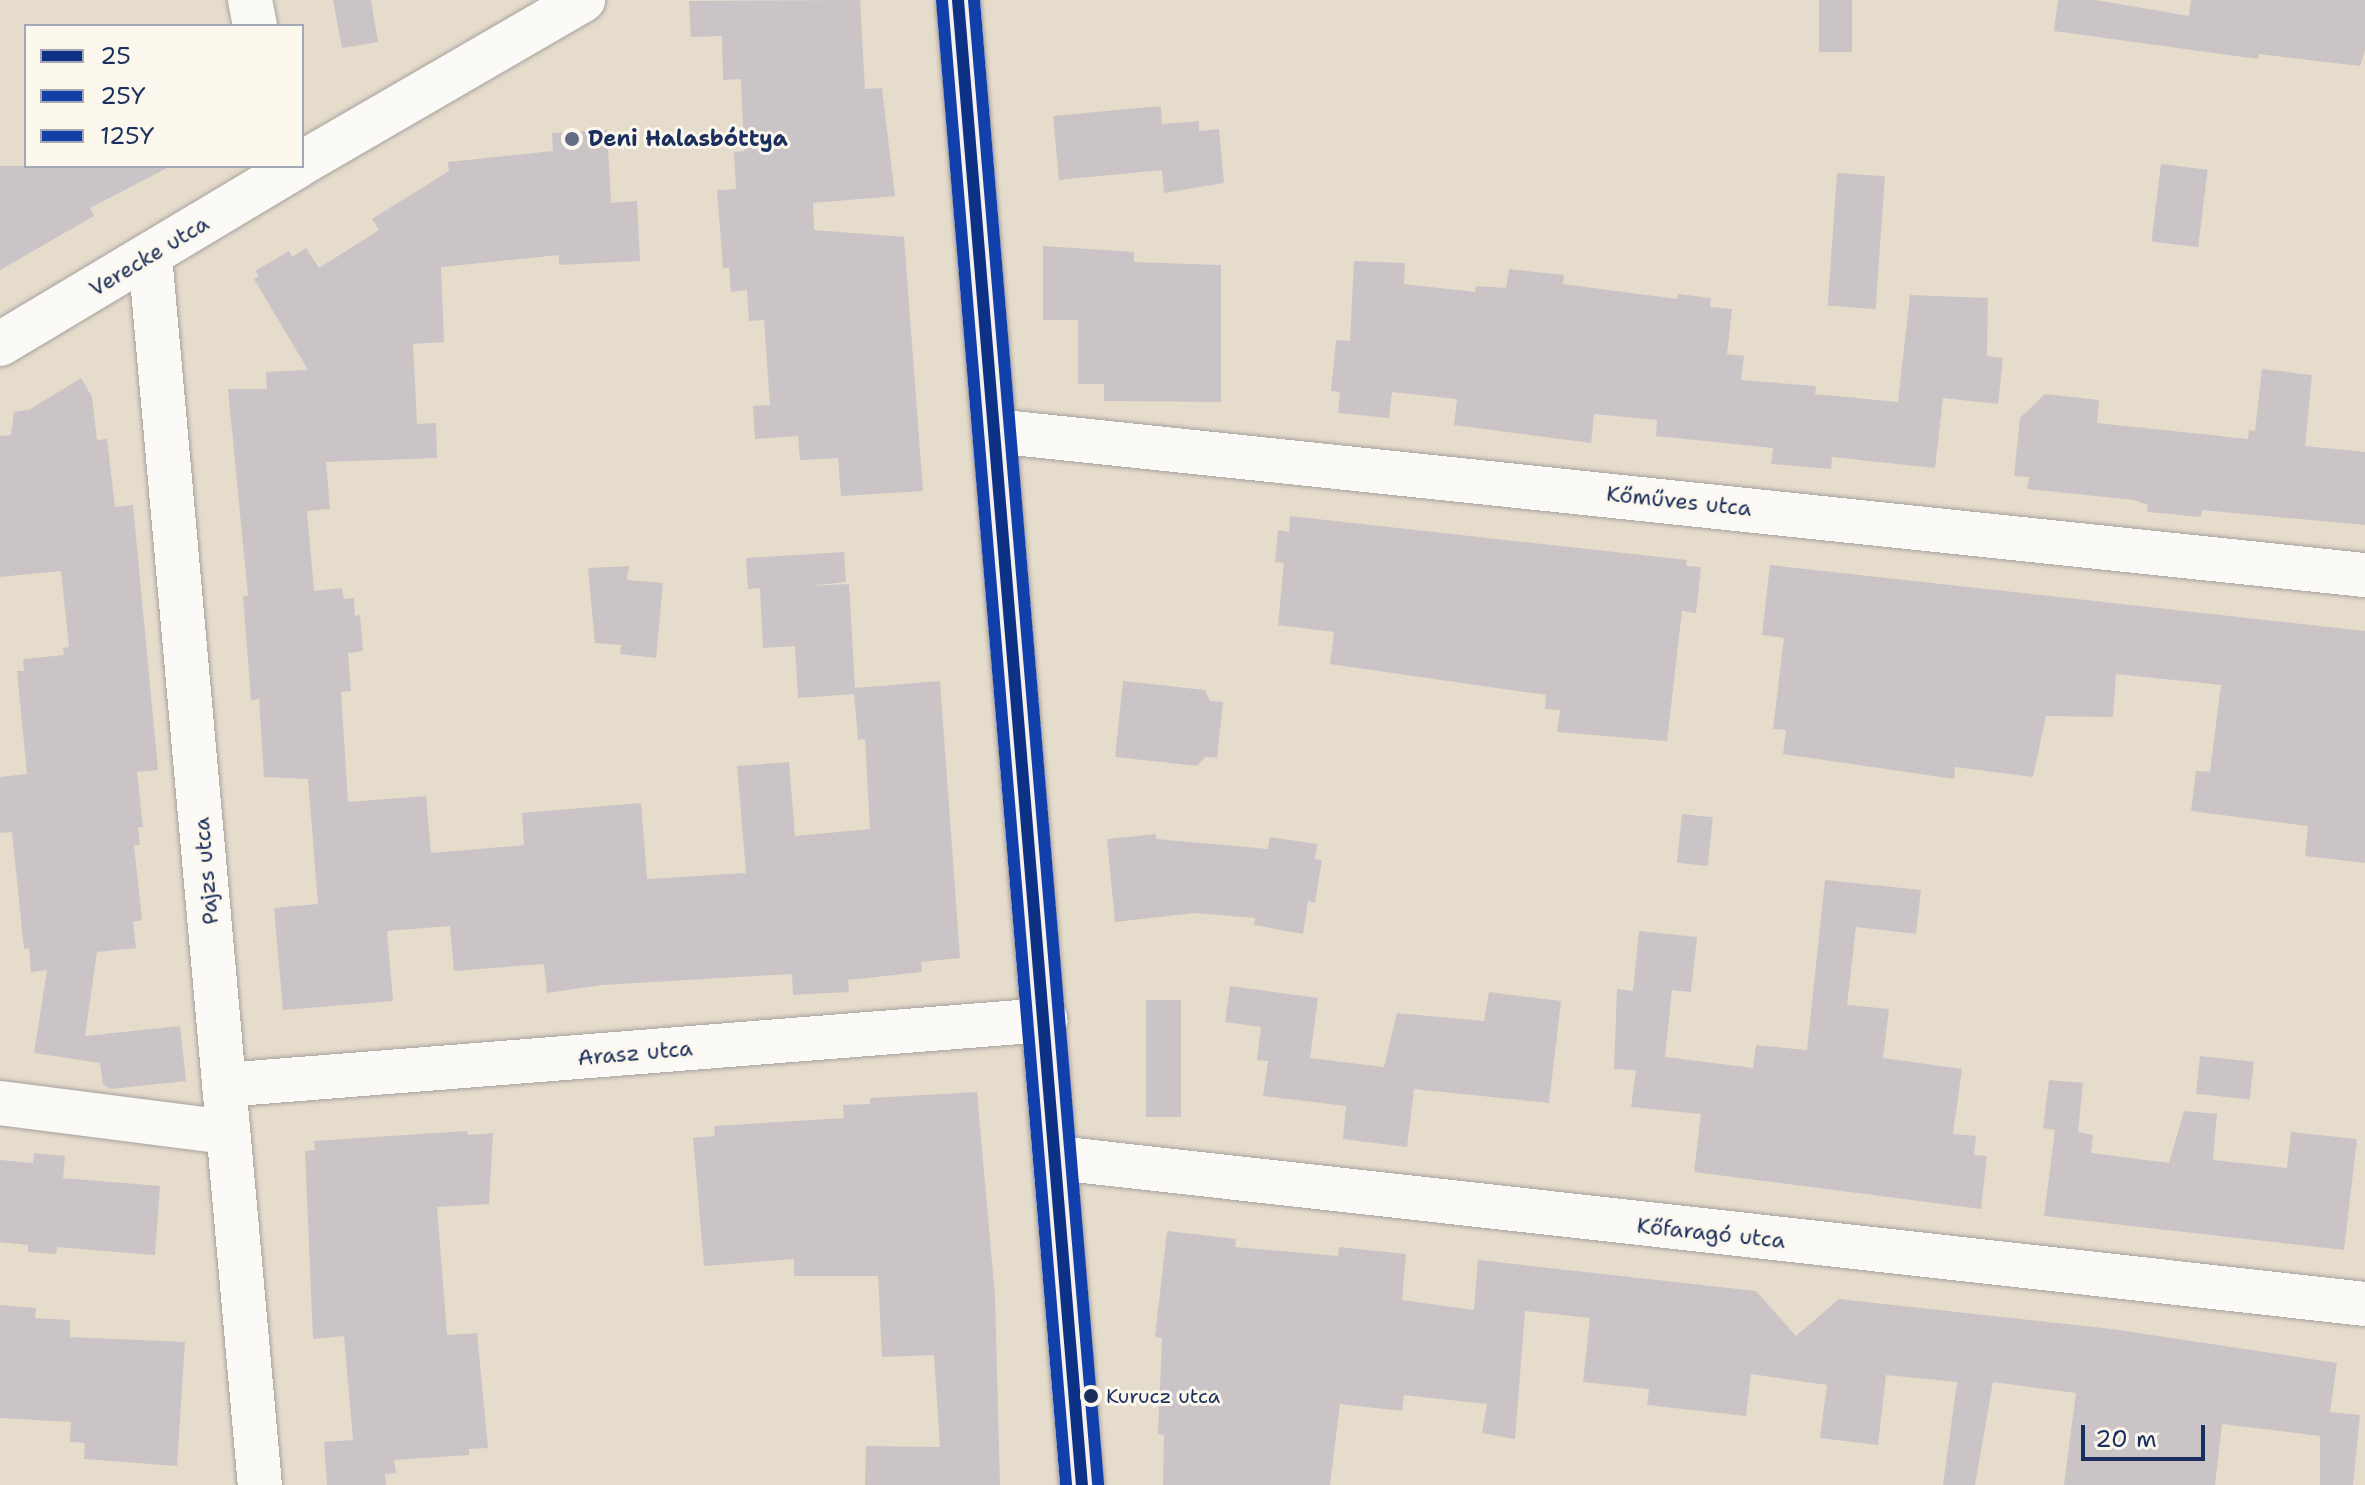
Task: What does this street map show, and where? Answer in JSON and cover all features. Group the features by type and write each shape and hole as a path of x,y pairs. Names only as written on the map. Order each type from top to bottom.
{"street":[{"path":"250,0 255,24"},
{"name":"Verecke utca","path":"304,159 583,0"},
{"path":"958,0 1082,1485"},
{"name":"Verecke utca","path":"0,344 150,256 289,168"},
{"name":"Pajzs utca","path":"150,256 260,1485"},
{"name":"Kőműves utca","path":"994,431 2365,575"},
{"name":"Arasz utca","path":"224,1085 1045,1020"},
{"path":"0,1103 227,1132"},
{"name":"Kőfaragó utca","path":"1057,1158 2365,1304"}],"building":[{"path":"333,0 371,0 378,42 342,48"},
{"path":"860,0 865,89 882,88 895,196 813,203 814,230 904,237 923,491 841,496 838,458 800,460 798,436 755,439 753,406 770,405 764,320 749,321 747,290 731,292 729,268 723,268 717,190 736,189 734,152 744,151 741,79 723,80 722,36 691,37 689,1"},
{"path":"1819,0 1852,0 1852,52 1819,52"},
{"path":"2058,0 2095,0 2189,16 2191,0 2365,0 2365,50 2360,66 2259,54 2258,59 2054,31"},
{"path":"1161,106 1162,124 1199,121 1199,131 1219,129 1224,183 1164,193 1162,170 1059,180 1053,116"},
{"path":"607,130 611,203 637,201 640,261 559,265 559,255 441,267 444,342 413,344 417,424 436,423 437,458 326,462 330,509 307,511 314,591 342,588 344,599 354,598 355,616 360,615 363,651 348,653 351,691 341,692 348,802 426,796 431,853 524,845 522,813 641,803 647,879 746,873 737,766 789,762 795,836 870,829 865,739 858,740 854,694 798,698 795,646 763,648 760,588 748,589 746,558 844,552 846,582 809,586 849,584 855,688 940,681 960,958 921,962 922,972 848,980 849,992 793,995 792,974 602,985 547,993 544,964 454,971 450,926 387,931 393,1001 283,1010 274,908 318,904 308,779 264,777 259,699 251,700 243,596 248,596 228,389 267,389 266,372 308,370 254,279 259,276 255,271 289,251 292,257 306,248 319,268 379,230 372,219 449,171 448,162 553,151 552,133"},
{"path":"2161,164 2208,170 2198,247 2151,241"},
{"path":"0,166 167,168 90,208 94,216 0,270"},
{"path":"1837,173 1885,176 1876,309 1828,306"},
{"path":"1043,246 1134,252 1134,262 1221,265 1221,402 1104,401 1104,384 1078,384 1078,320 1043,320"},
{"path":"1354,261 1405,263 1404,284 1475,292 1476,286 1506,288 1509,269 1564,275 1563,284 1677,299 1678,294 1711,298 1710,307 1732,309 1727,354 1744,356 1741,380 1816,386 1815,394 1898,402 1910,295 1988,298 1987,356 2003,358 1998,404 1943,398 1935,468 1832,457 1831,469 1771,464 1773,448 1656,436 1657,420 1594,414 1591,443 1454,425 1457,399 1392,392 1389,418 1338,413 1340,392 1331,391 1336,340 1350,341"},
{"path":"2262,369 2312,375 2305,446 2365,452 2365,525 2202,510 2201,517 2147,512 2148,505 2134,500 2027,489 2029,477 2014,476 2020,418 2045,394 2099,400 2097,423 2248,439 2249,430 2255,431"},
{"path":"81,378 92,397 97,440 107,439 115,507 133,505 158,770 137,772 143,827 138,827 140,845 134,845 142,920 133,922 136,948 97,952 85,1036 180,1026 186,1081 111,1089 103,1085 100,1063 34,1053 47,970 31,972 29,948 24,949 12,832 0,833 0,777 27,774 17,671 24,671 23,659 64,655 63,648 69,647 61,571 0,577 0,436 11,435 14,412 29,410"},
{"path":"1290,516 1687,560 1686,566 1701,567 1696,613 1682,611 1667,741 1557,732 1560,710 1545,709 1546,695 1330,664 1334,632 1278,625 1284,563 1275,562 1278,530 1289,532"},
{"path":"1770,565 2365,631 2365,863 2305,856 2308,826 2191,811 2196,771 2210,772 2221,685 2116,674 2113,717 2046,716 2033,777 1955,767 1954,779 1783,754 1786,730 1773,729 1784,638 1762,635"},
{"path":"629,566 627,580 663,583 656,658 620,654 621,645 595,643 588,568"},
{"path":"1123,681 1205,690 1210,701 1223,702 1217,758 1205,757 1197,766 1115,757"},
{"path":"1682,814 1713,817 1708,866 1677,863"},
{"path":"1156,834 1156,839 1268,849 1270,837 1317,844 1315,859 1322,860 1315,903 1308,901 1303,934 1254,925 1255,918 1195,913 1115,922 1107,839"},
{"path":"1825,880 1921,890 1916,934 1856,927 1847,1005 1889,1009 1883,1058 1962,1069 1953,1134 1976,1136 1974,1155 1987,1156 1981,1209 1694,1172 1701,1114 1631,1107 1636,1070 1614,1069 1617,989 1633,991 1639,931 1697,937 1691,992 1672,990 1665,1057 1753,1068 1756,1045 1807,1050"},
{"path":"1230,986 1318,998 1310,1058 1384,1067 1397,1013 1484,1021 1489,992 1561,1001 1549,1103 1414,1089 1407,1147 1343,1139 1346,1106 1263,1096 1268,1061 1257,1060 1261,1027 1225,1022"},
{"path":"1146,1000 1181,1000 1181,1117 1146,1117"},
{"path":"2200,1056 2254,1062 2250,1099 2196,1094"},
{"path":"2049,1080 2083,1083 2078,1132 2093,1135 2091,1153 2169,1163 2184,1111 2217,1114 2213,1160 2287,1168 2291,1132 2357,1139 2344,1250 2044,1216 2055,1130 2043,1128"},
{"path":"977,1092 995,1296 1000,1485 865,1485 866,1446 940,1447 934,1355 882,1357 878,1276 794,1276 794,1259 704,1266 693,1138 715,1136 714,1126 844,1118 843,1105 870,1104 870,1098"},
{"path":"467,1131 468,1135 493,1133 489,1204 437,1207 447,1335 477,1333 488,1448 469,1449 469,1455 394,1460 396,1473 385,1474 386,1485 327,1485 324,1442 353,1440 344,1336 313,1339 305,1151 315,1150 314,1141"},
{"path":"34,1153 65,1156 63,1178 160,1186 155,1255 57,1247 56,1254 28,1252 28,1245 0,1242 0,1160 33,1163"},
{"path":"1167,1231 1236,1239 1235,1247 1338,1256 1339,1247 1406,1254 1402,1300 1474,1310 1478,1260 1756,1291 1796,1336 1839,1299 2112,1329 2337,1363 2330,1412 2360,1415 2353,1485 2320,1485 2320,1436 2222,1424 2215,1485 2064,1485 2076,1393 1993,1382 1975,1485 1943,1485 1957,1382 1886,1375 1878,1445 1820,1438 1827,1385 1751,1374 1746,1416 1647,1405 1649,1389 1583,1382 1590,1318 1525,1311 1515,1439 1482,1433 1487,1404 1404,1395 1402,1411 1340,1404 1330,1485 1163,1485 1164,1435 1158,1434 1162,1338 1155,1337"},
{"path":"0,1305 36,1308 35,1318 70,1320 70,1337 185,1342 177,1466 84,1459 85,1443 70,1442 71,1422 0,1418"}],"transit line":[{"name":"25","path":"958,0 1082,1485"},
{"name":"125Y","path":"974,0 1098,1484"},
{"name":"25Y","path":"942,1 1066,1485"}],"place":[{"name":"Deni Halasbóttya","path":"572,139"},
{"name":"Kurucz utca","path":"1091,1396"}]}
